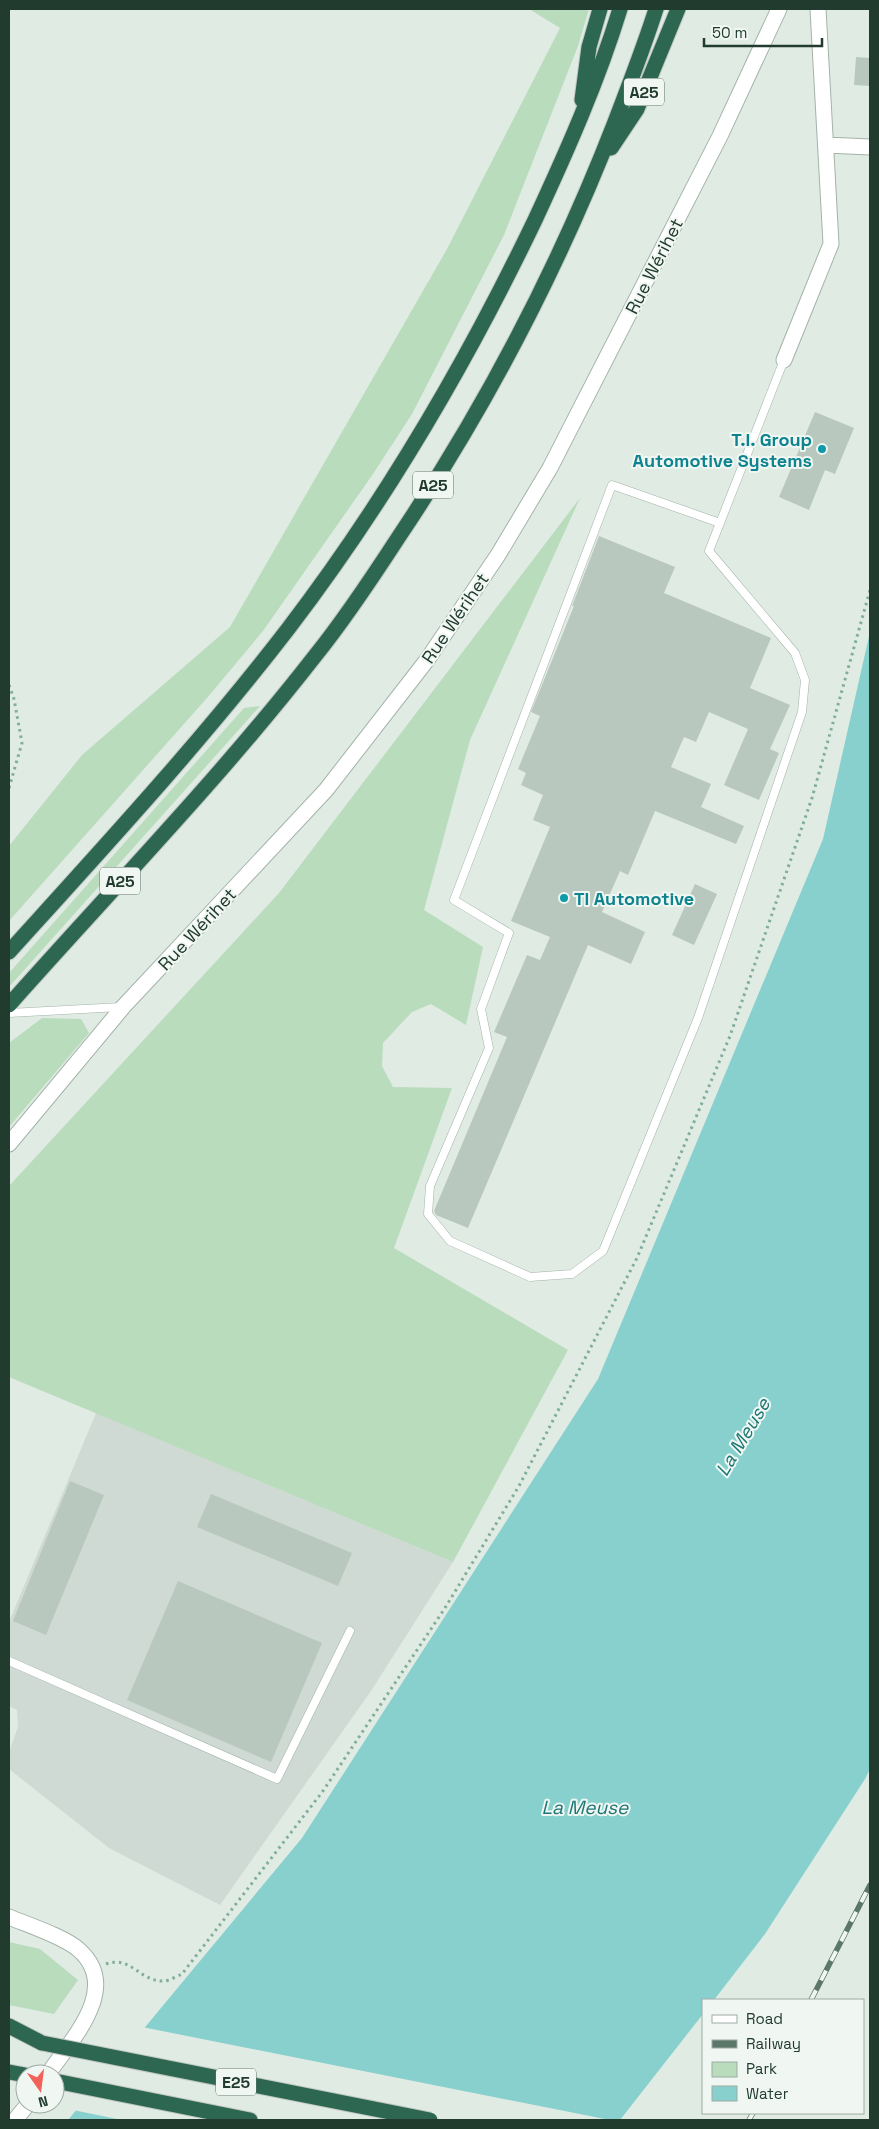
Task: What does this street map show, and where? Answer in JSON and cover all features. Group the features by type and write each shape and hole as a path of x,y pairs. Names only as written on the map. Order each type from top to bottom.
{"highway":[{"name":"A25","path":"580,116 589,47 600,9"},
{"name":"A25","path":"9,952 198,740 288,628 357,534 459,370 533,224 600,70 620,9"},
{"name":"A25","path":"9,1005 252,733 317,654 351,608 416,512 489,392 547,281 597,168 656,9"},
{"name":"A25","path":"597,168 637,109 678,9"},
{"path":"9,2026 42,2043"},
{"path":"9,2036 42,2043"},
{"name":"E25","path":"42,2043 430,2120"},
{"name":"E25","path":"65,2083 250,2120"}],"street":[{"name":"Rue Wérihet","path":"9,1144 123,1007 326,790 427,660 498,555 550,468 720,136 779,9"},
{"path":"784,360 831,244 818,9"},
{"path":"826,146 870,147"},
{"path":"9,1917 78,1949 93,1969 97,1988 90,2012 55,2064"}],"lane":[{"path":"720,523 612,485 454,900 509,933 481,1008 489,1048 430,1186 428,1214 450,1241 530,1277 572,1274 603,1251 698,1018 802,712 805,680 795,653 709,551 720,523 784,360"},
{"path":"9,1013 123,1007"},
{"path":"9,1661 277,1779 350,1631"}],"path":[{"path":"93,1969 112,1962 132,1966 146,1979 165,1981 182,1974 323,1790 445,1608 519,1486 637,1258 730,1036 812,798 870,590"},
{"path":"9,685 14,698 22,743 9,788"}],"shaded area":[{"path":"96,1413 453,1562 371,1691 220,1905 109,1848 9,1769 9,1752 18,1727 17,1710 9,1706 9,1622"}],"green space":[{"path":"529,9 589,9 578,46 504,235 412,414 373,474 263,631 207,698 9,921 9,846 82,755 230,627 447,249 560,28"},
{"path":"580,498 470,740 424,910 483,947 466,1025 431,1004 412,1012 383,1043 382,1066 393,1087 452,1088 394,1248 568,1350 453,1562 9,1377 9,1186 279,893"},
{"path":"260,706 9,987 9,973 244,708"},
{"path":"42,1018 81,1019 89,1033 9,1127 9,1043"},
{"path":"9,1942 40,1949 78,1980 54,2014 9,2005"}],"water":[{"name":"La Meuse","path":"870,632 870,1769 865,1779 765,1934 715,1999 702,1999 702,2015 620,2120 68,2120 302,1838 598,1379 823,839"}],"pier":[{"path":"142,2027 610,2120 122,2120 73,2110"}],"building":[{"path":"856,57 870,58 870,86 854,85"},
{"name":"T.I. Group Automotive Systems","path":"815,412 854,428 835,474 825,470 809,510 779,497"},
{"name":"TI Automotive","path":"599,536 675,567 664,593 771,638 750,688 790,705 770,749 779,753 759,800 724,785 748,729 709,712 696,742 684,737 671,767 711,784 701,807 744,826 736,844 655,811 628,875 620,871 602,912 645,932 631,964 588,945 468,1228 436,1215 434,1211 507,1037 494,1032 527,955 540,960 550,937 511,921 550,827 533,820 543,795 521,785 526,773 518,769 540,716 531,712 574,606 572,606"},
{"path":"695,884 717,894 694,945 672,935"},
{"path":"70,1481 104,1495 46,1635 13,1621"},
{"path":"211,1494 352,1553 338,1586 197,1527"},
{"path":"178,1581 322,1643 271,1762 127,1700"}],"railway":[{"path":"812,1999 870,1885"},
{"path":"749,2120 752,2114"}],"place":[{"name":"T.I. Group Automotive Systems","path":"822,449"},
{"name":"TI Automotive","path":"564,898"}]}
